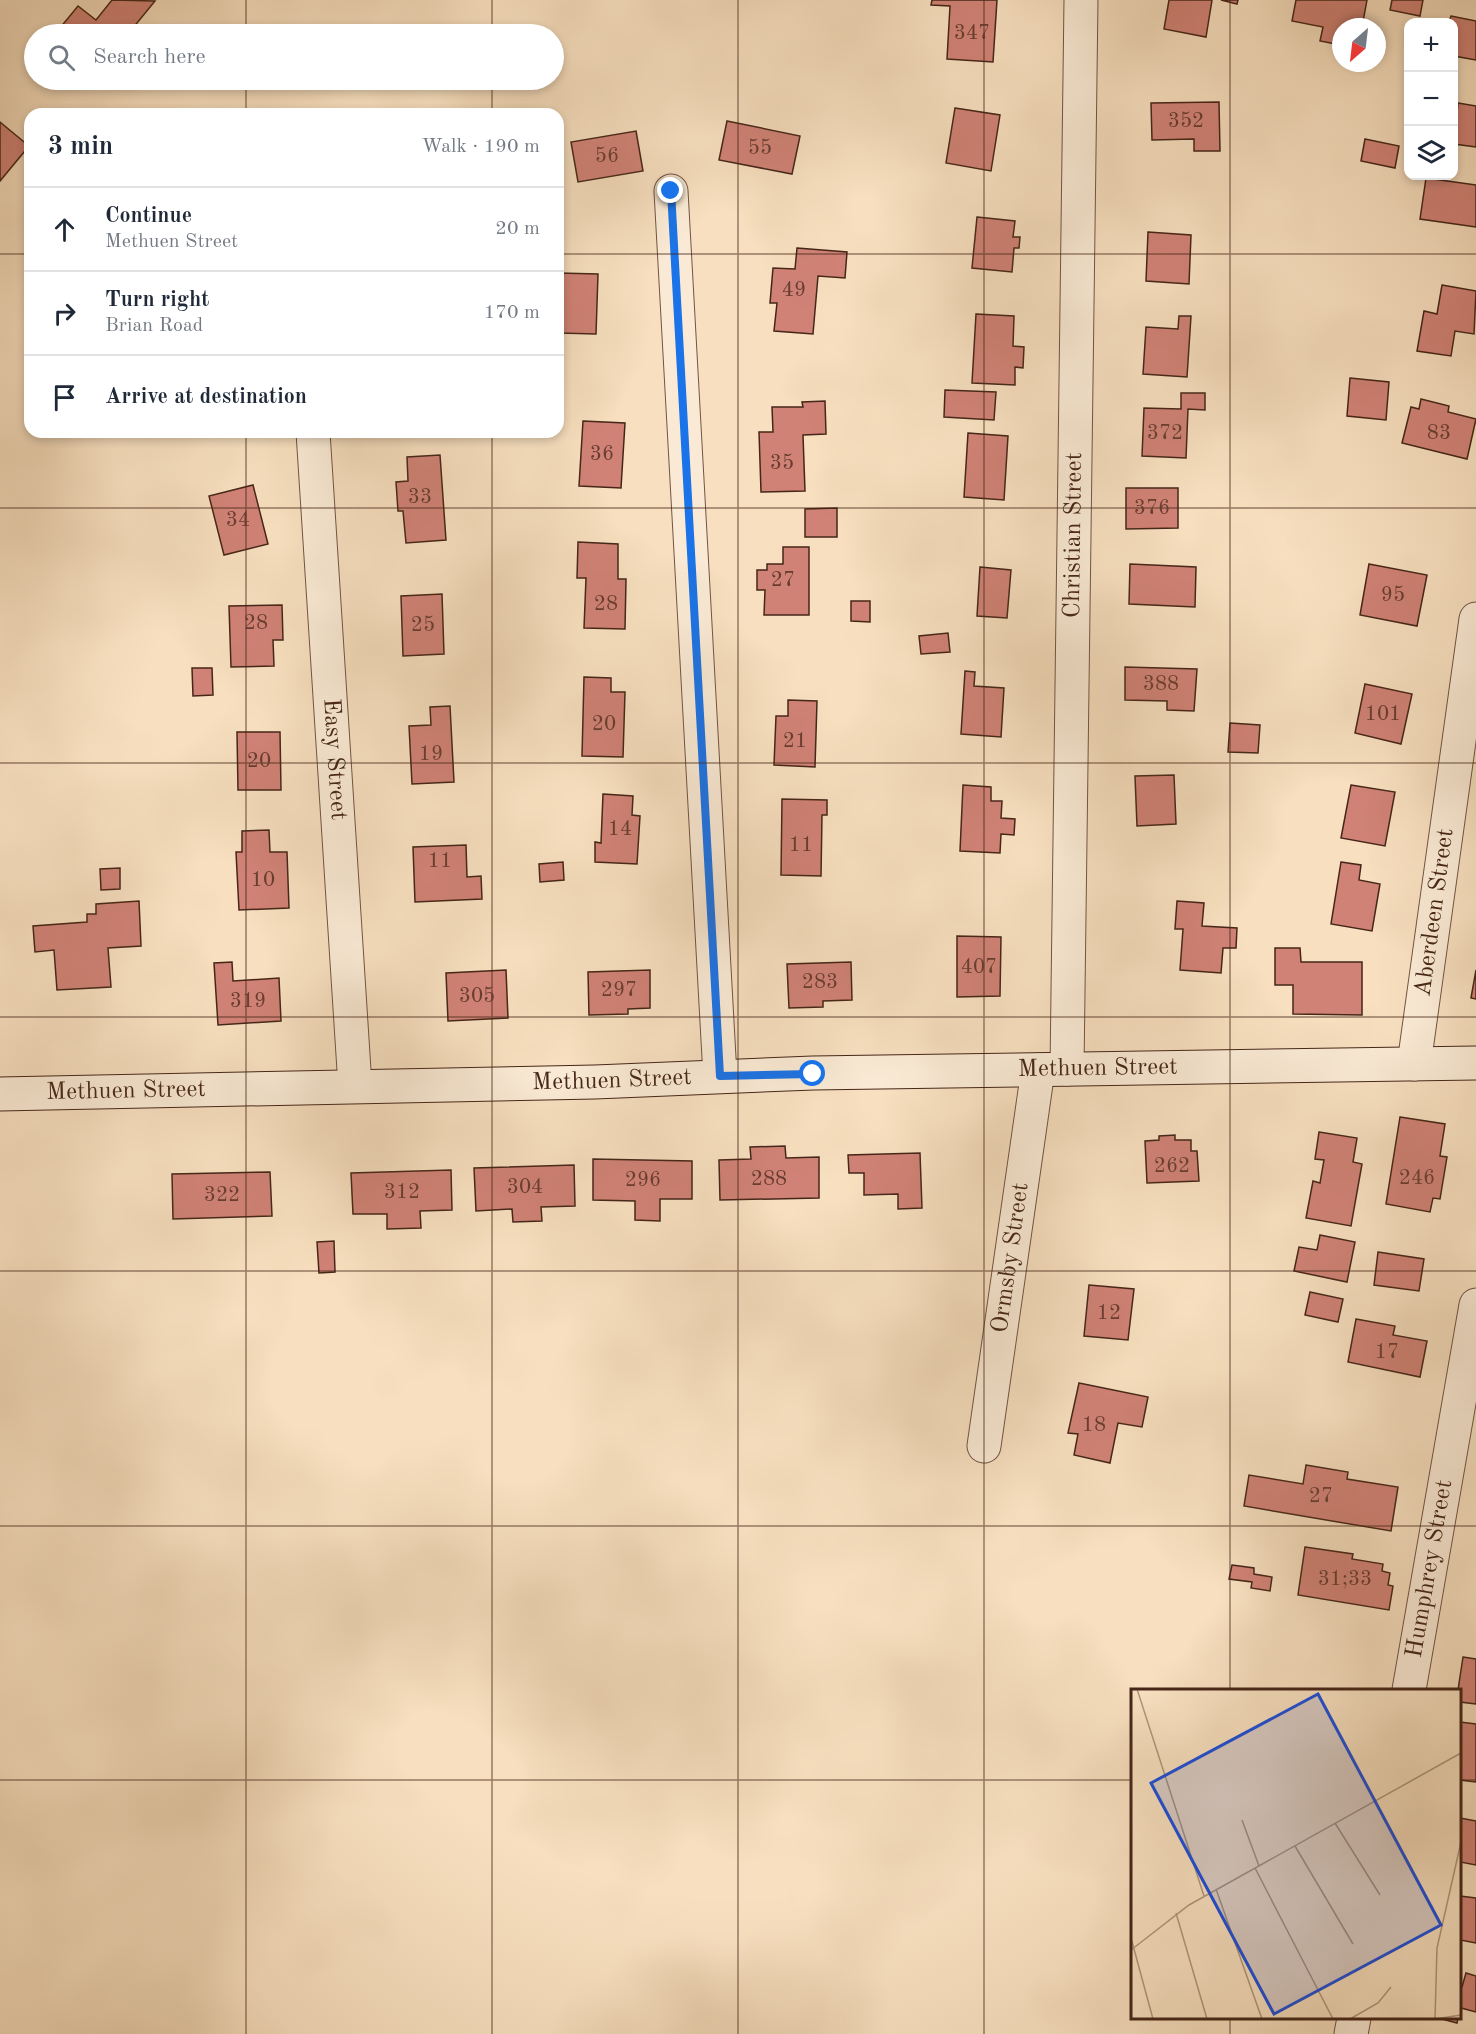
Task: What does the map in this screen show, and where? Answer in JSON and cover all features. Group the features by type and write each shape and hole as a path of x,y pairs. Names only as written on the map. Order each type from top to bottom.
{"street":[{"name":"Christian Street","path":"1052,1070 1081,0"},
{"path":"671,191 720,1076"},
{"name":"Easy Street","path":"312,438 355,1086"},
{"name":"Aberdeen Street","path":"1414,1064 1476,619"},
{"name":"Methuen Street","path":"0,1094 595,1082 720,1076 1476,1063"},
{"name":"Ormsby Street","path":"984,1446 1052,1070"},
{"name":"Humphrey Street","path":"1409,1689 1476,1305"},
{"path":"1352,2034 1354,2019"}],"building":[{"path":"112,0 155,1 136,24 63,24 78,6 96,20"},
{"path":"932,0 997,0 993,62 947,59 950,6 931,5"},
{"path":"1169,0 1212,0 1206,37 1164,29"},
{"path":"1221,0 1238,0 1237,4"},
{"path":"1296,0 1367,0 1364,18 1332,18 1332,43 1320,41 1323,27 1292,21"},
{"path":"1392,0 1423,0 1420,16 1390,10"},
{"path":"1451,16 1476,21 1476,60 1458,57 1458,18 1450,18"},
{"path":"1219,102 1220,151 1194,151 1194,139 1152,140 1151,103"},
{"path":"1458,103 1476,106 1476,147 1458,145"},
{"path":"955,108 1000,115 991,171 946,163"},
{"path":"727,121 800,136 792,174 719,160"},
{"path":"0,122 24,142 24,152 0,181"},
{"path":"636,131 643,171 578,182 571,142"},
{"path":"1365,139 1399,146 1395,168 1361,161"},
{"path":"1426,180 1476,185 1476,227 1420,219"},
{"path":"977,217 1015,221 1013,237 1020,237 1019,248 1014,248 1012,272 972,268"},
{"path":"1148,232 1191,235 1189,284 1146,281"},
{"path":"797,248 847,252 845,278 818,276 813,334 774,331 777,303 770,303 773,268 795,269"},
{"path":"564,273 598,274 596,334 564,333"},
{"path":"1442,285 1476,291 1474,334 1455,331 1451,356 1417,351 1424,311 1437,314"},
{"path":"976,314 1014,316 1013,346 1024,347 1023,368 1015,367 1015,385 972,383"},
{"path":"1179,316 1191,316 1187,377 1143,374 1146,327 1178,329"},
{"path":"1350,378 1389,382 1386,420 1347,416"},
{"path":"945,390 996,392 994,420 944,417"},
{"path":"1181,393 1205,393 1205,410 1188,409 1186,458 1142,456 1144,408 1181,409"},
{"path":"1421,399 1449,406 1448,412 1476,419 1467,459 1402,443 1411,407 1419,409"},
{"path":"825,401 826,434 803,435 805,491 761,492 759,432 773,432 772,407 803,407 802,402"},
{"path":"583,421 625,423 621,488 579,486"},
{"path":"968,433 1008,436 1004,500 964,497"},
{"path":"440,455 446,540 406,543 403,511 398,511 396,482 408,481 407,457"},
{"path":"253,485 268,544 224,555 209,496"},
{"path":"1126,488 1178,488 1178,528 1126,529"},
{"path":"837,508 837,537 805,537 805,509"},
{"path":"578,542 618,544 618,579 626,579 625,629 584,628 586,578 577,578"},
{"path":"783,547 809,547 809,615 764,615 765,590 757,590 757,570 767,570 767,564 783,564"},
{"path":"1130,564 1196,567 1195,607 1129,604"},
{"path":"1369,564 1427,575 1417,626 1360,615"},
{"path":"980,567 1011,570 1007,618 977,616"},
{"path":"442,594 444,654 403,656 401,596"},
{"path":"851,601 870,601 870,622 851,621"},
{"path":"282,605 283,640 273,640 274,666 231,667 229,606"},
{"path":"948,633 950,652 921,654 919,636"},
{"path":"1125,667 1197,669 1194,711 1167,710 1167,701 1125,700"},
{"path":"192,668 212,668 213,695 193,696"},
{"path":"965,671 975,672 974,686 1004,688 1001,737 961,734"},
{"path":"584,677 611,678 611,692 625,692 623,757 582,756"},
{"path":"1365,684 1412,694 1401,744 1355,733"},
{"path":"788,700 817,701 815,767 774,765 776,716 788,716"},
{"path":"450,706 454,782 412,784 409,726 431,725 430,707"},
{"path":"1230,723 1260,725 1258,753 1228,752"},
{"path":"237,732 280,732 281,790 238,790"},
{"path":"1174,775 1176,824 1137,826 1135,776"},
{"path":"963,785 991,787 991,801 1002,801 1001,818 1015,819 1014,835 1001,834 1000,853 960,851"},
{"path":"1351,785 1395,792 1385,846 1341,838"},
{"path":"603,794 633,796 632,815 640,816 637,864 595,862 595,842 601,843"},
{"path":"782,799 827,800 827,815 822,815 821,876 781,875"},
{"path":"269,830 270,852 287,852 289,908 239,910 236,852 242,852 242,831"},
{"path":"466,845 467,877 481,876 482,899 415,902 413,847"},
{"path":"563,862 564,880 540,882 539,864"},
{"path":"1341,862 1361,865 1359,880 1380,884 1372,931 1331,924"},
{"path":"120,868 120,889 101,890 100,869"},
{"path":"139,901 141,946 108,948 111,987 57,990 54,950 35,952 33,926 87,922 87,914 96,914 96,904"},
{"path":"1177,901 1204,903 1202,926 1237,928 1236,948 1223,948 1221,973 1180,970 1183,929 1175,929"},
{"path":"957,936 1001,937 1000,996 957,997"},
{"path":"1275,948 1300,948 1301,962 1362,962 1362,1015 1293,1014 1293,985 1275,985"},
{"path":"232,962 233,981 279,978 281,1021 218,1025 214,963"},
{"path":"851,962 852,1000 823,1001 823,1007 789,1008 787,964"},
{"path":"506,970 508,1018 448,1021 446,973"},
{"path":"650,970 650,1008 628,1009 628,1014 589,1015 588,972"},
{"path":"1476,970 1476,999 1471,998"},
{"path":"1400,1117 1445,1124 1440,1156 1447,1157 1440,1199 1433,1198 1430,1212 1386,1204"},
{"path":"1319,1132 1357,1138 1353,1162 1362,1164 1351,1226 1306,1218 1313,1181 1320,1183 1324,1160 1315,1159"},
{"path":"1175,1135 1175,1140 1191,1140 1191,1151 1197,1151 1199,1181 1147,1183 1145,1141 1159,1140 1159,1136"},
{"path":"785,1146 786,1158 819,1157 819,1198 720,1200 719,1160 751,1159 750,1147"},
{"path":"920,1153 922,1208 898,1209 898,1194 864,1195 864,1173 849,1173 848,1155"},
{"path":"593,1159 692,1161 692,1199 660,1199 660,1221 635,1220 635,1201 593,1200"},
{"path":"574,1165 575,1206 541,1207 542,1221 513,1222 512,1209 476,1211 474,1168"},
{"path":"451,1170 452,1210 420,1211 421,1228 387,1229 387,1214 353,1214 351,1173"},
{"path":"270,1172 272,1216 173,1219 172,1174"},
{"path":"1320,1235 1355,1242 1347,1282 1294,1271 1299,1247 1317,1250"},
{"path":"334,1241 335,1272 319,1273 317,1242"},
{"path":"1378,1252 1424,1259 1419,1291 1374,1285"},
{"path":"1089,1285 1134,1289 1128,1340 1084,1336"},
{"path":"1310,1292 1343,1299 1338,1322 1305,1315"},
{"path":"1356,1319 1395,1326 1393,1335 1427,1341 1420,1377 1348,1362"},
{"path":"1079,1383 1148,1397 1142,1427 1118,1423 1110,1463 1074,1455 1078,1434 1068,1433"},
{"path":"1306,1465 1348,1472 1347,1479 1398,1487 1391,1531 1244,1506 1249,1475 1303,1484"},
{"path":"1305,1547 1353,1554 1352,1559 1383,1564 1382,1571 1390,1573 1388,1585 1393,1586 1389,1610 1298,1595"},
{"path":"1232,1565 1254,1568 1254,1574 1272,1577 1270,1591 1251,1588 1252,1582 1229,1579"},
{"path":"1463,1657 1476,1659 1476,1704 1461,1702 1461,1689 1458,1689"},
{"path":"1461,1722 1476,1724 1476,1782 1461,1780"},
{"path":"1461,1818 1476,1821 1476,1865 1461,1862"},
{"path":"1461,1896 1476,1898 1476,1943 1461,1940"},
{"path":"1466,1973 1476,1976 1476,2012 1461,2008 1462,1987"},
{"path":"1442,2019 1458,2019 1457,2023"}],"route":[{"path":"671,191 720,1076 813,1074"}]}
